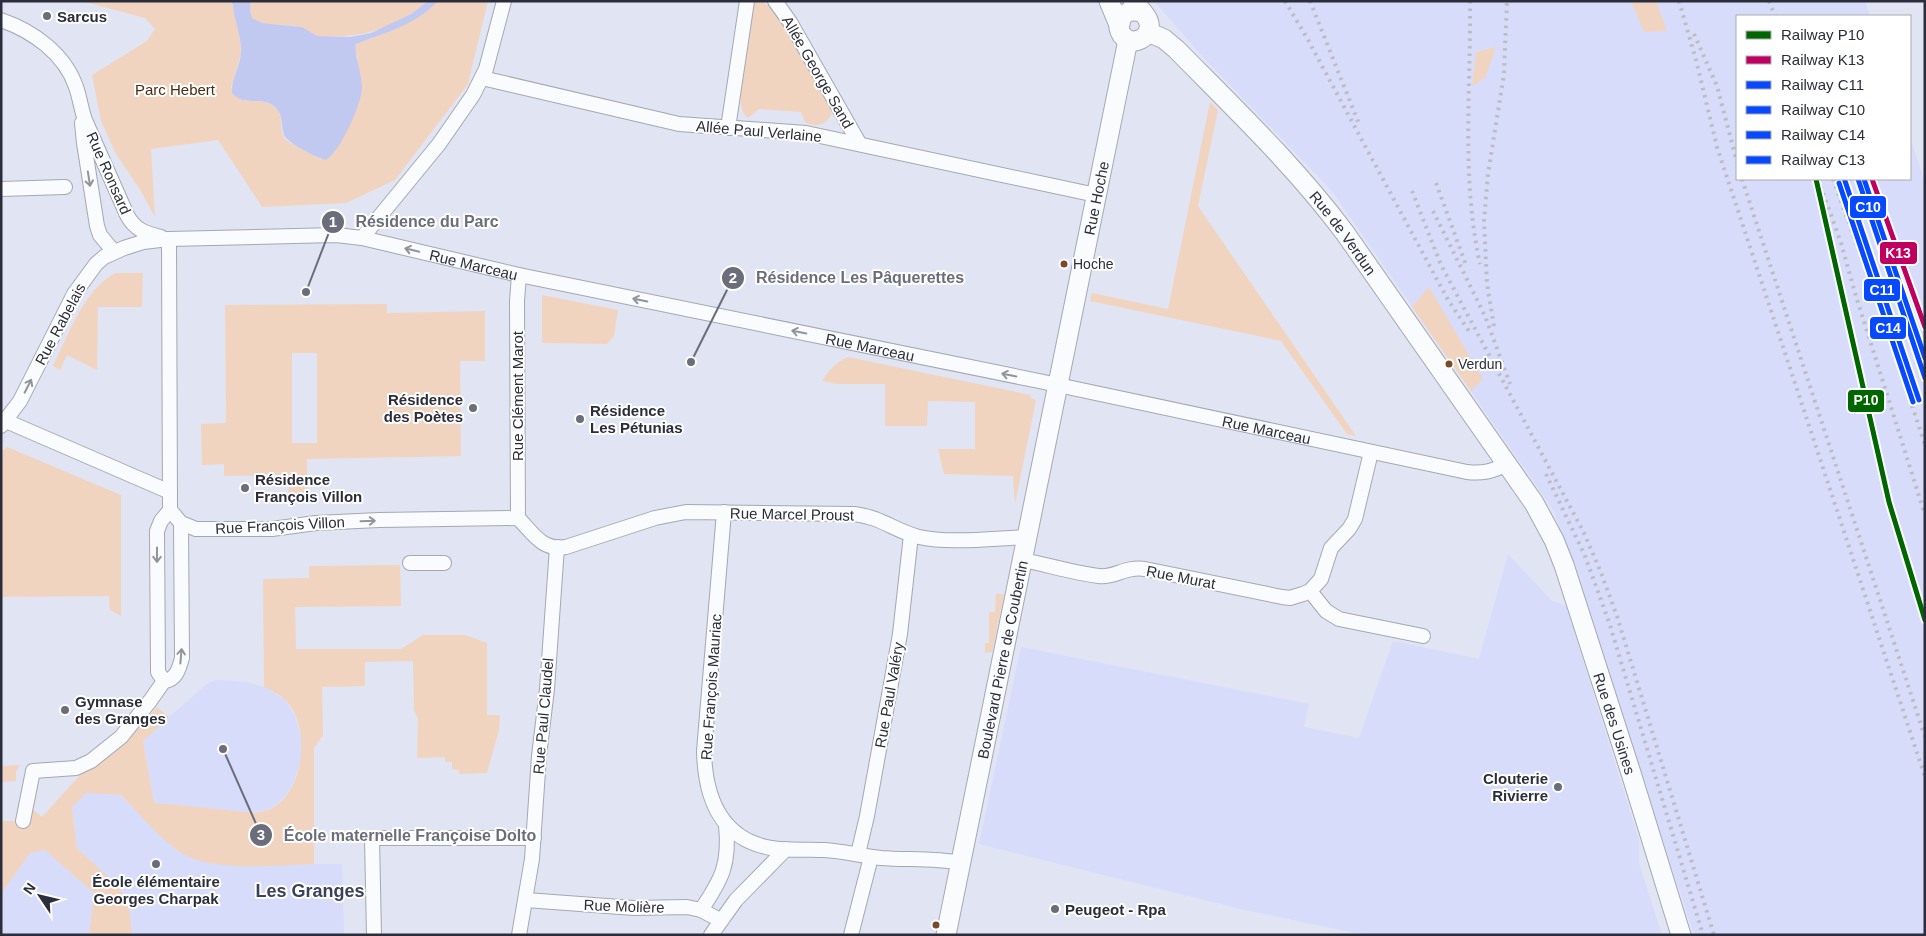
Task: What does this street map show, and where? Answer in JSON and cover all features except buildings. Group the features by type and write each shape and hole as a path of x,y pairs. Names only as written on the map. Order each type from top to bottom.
{"street":[{"path":"362,238 459,117 482,78 496,36 504,1"},
{"path":"728,128 747,1"},
{"name":"Allée George Sand","path":"775,1 790,22 859,143"},
{"path":"1109,1 1124,33 1140,40 1142,15 1136,11 1126,13 1121,18 1124,33"},
{"name":"Rue de Verdun","path":"1142,15 1312,189 1507,464"},
{"name":"Rue Ronsard","path":"1,20 29,33 56,54 70,74 76,88 82,113 98,153 132,223 142,232 169,239"},
{"name":"Rue Hoche","path":"1057,385 1096,195 1124,33"},
{"name":"Allée Paul Verlaine","path":"482,78 679,124 806,133 1096,195"},
{"name":"Rue Ronsard","path":"82,113 84,143 97,226 100,235 114,252"},
{"path":"1,189 65,187"},
{"name":"Rue Marceau","path":"169,239 336,235 362,238 519,275 1477,473 1494,471 1507,464"},
{"path":"23,821 33,771 76,768 91,761 121,737 164,681 174,677 182,658 181,523 170,510 169,239"},
{"name":"Rue Rabelais","path":"4,424 20,401 82,282 96,264 114,252 143,242 169,239"},
{"name":"Rue Clément Marot","path":"518,518 517,300 519,275"},
{"name":"Boulevard Pierre de Coubertin","path":"946,935 1057,385"},
{"path":"4,424 170,492"},
{"path":"1371,452 1355,519 1348,530 1331,548 1321,579 1310,591 1326,611 1339,619 1423,636"},
{"name":"Rue des Usines","path":"1507,464 1540,514 1554,540 1564,565 1681,935"},
{"path":"164,681 158,672 157,531 161,520 170,510"},
{"name":"Rue Marcel Proust","path":"557,547 566,547 666,515 686,512 864,515 881,520 911,535 942,540 1027,537"},
{"name":"Rue François Mauriac","path":"724,512 704,751 706,775 712,800 726,825 733,832 752,842 772,848 823,850 865,856 935,859 961,863"},
{"path":"518,518 542,543 557,547"},
{"name":"Rue François Villon","path":"181,523 196,529 272,529 316,523 518,518"},
{"name":"Rue Paul Valéry","path":"851,935 865,856 867,816 900,634 911,535"},
{"name":"Rue Paul Claudel","path":"519,935 526,900 534,838 557,547"},
{"name":"Rue Murat","path":"1023,560 1100,576 1114,574 1129,568 1145,569 1282,597 1297,596 1310,591"},
{"path":"410,563 444,564"},
{"path":"702,910 723,873 728,846 726,825"},
{"path":"374,935 372,838 534,838"},
{"path":"711,935 720,920 746,888 786,849"},
{"name":"Rue Molière","path":"526,900 634,908 687,907 702,910 720,920"}],"shaded area":[{"path":"231,1 251,1 250,10 252,18 262,23 302,27 317,36 350,37 371,33 411,14 428,1 438,1 410,22 356,44 362,84 361,96 343,138 332,155 326,160 303,150 286,138 280,115 272,105 267,102 242,100 232,93 241,47"},
{"path":"1154,1 1865,1 1870,15 1736,15 1736,180 1911,180 1911,140 1925,183 1925,935 1694,935 1554,511 1332,191 1203,57"},
{"path":"1508,554 1552,601 1566,606 1639,840 1639,863 1662,935 1366,935 1245,910 979,844 1021,647 1309,704 1304,727 1359,738 1393,641 1479,659"},
{"path":"217,680 246,682 264,687 285,700 295,716 302,741 302,757 287,794 275,806 264,811 247,812 154,803 143,740 208,683"},
{"name":"École élémentaire Georges Charpak","path":"86,793 120,795 176,848 185,855 206,862 229,865 342,864 344,935 132,935 126,898 116,884 77,848 72,806"},
{"path":"45,849 94,893 89,935 1,935 1,894 30,853"}],"green space":[{"name":"Parc Hebert","path":"81,1 231,1 240,40 241,54 231,88 245,101 265,102 273,105 280,114 283,135 286,140 320,159 328,159 336,148 358,58 354,48 356,44 410,22 438,1 488,1 468,84 395,180 346,203 262,207 218,140 151,149 155,217 141,191 116,154 101,121 92,75 147,41 155,29 145,18"},
{"path":"251,1 428,1 384,28 346,36 317,36 300,27 257,21 252,18 250,10"},
{"path":"761,1 778,13 833,110 829,118 822,124 814,125 805,122 801,112 759,109 748,118 744,113 741,94 754,5"},
{"path":"1631,1 1656,1 1667,31 1644,32"},
{"path":"1496,47 1485,78 1472,86 1476,52"},
{"path":"1210,102 1218,110 1198,206 1356,436 1347,434 1281,341 1090,301 1092,293 1168,309"},
{"path":"116,273 143,273 142,307 98,307 97,370 67,355 60,370 53,366 71,327 86,301 95,289"},
{"path":"1429,287 1483,379 1471,391 1412,307"},
{"path":"542,295 618,310 614,336 607,344 542,343"},
{"path":"387,304 387,313 485,311 485,361 460,361 461,456 307,459 307,502 289,503 288,475 224,476 224,464 202,465 201,424 226,423 225,305","holes":["292,353 317,353 317,443 292,443"]},
{"path":"848,357 1031,395 1030,398 1036,400 1015,504 1013,476 944,474 938,449 975,449 975,402 928,401 927,426 885,426 885,384 837,384 822,381 833,367"},
{"path":"7,447 121,495 121,616 110,610 109,596 1,597 1,452"},
{"path":"400,565 401,606 295,607 296,649 401,649 423,635 465,635 487,643 487,715 500,715 499,730 487,773 459,774 459,770 452,769 452,762 445,762 445,757 417,758 418,719 414,710 413,661 365,662 365,686 322,687 323,735 314,748 314,864 230,866 198,860 185,855 168,843 121,795 86,793 72,807 77,848 116,884 126,898 129,907 132,935 89,935 94,893 45,850 30,853 1,894 1,821 28,821 31,808 42,817 80,775 121,746 157,707 169,717 143,741 154,803 251,812 265,811 278,804 289,792 296,777 300,760 301,742 299,725 293,710 282,697 264,687 263,579 309,578 309,566"},
{"path":"996,594 1004,594 992,652 985,653 985,643 989,643 989,612 995,612"},
{"path":"20,765 16,771 16,781 1,782 1,766"}],"railway":[{"path":"1285,1 1307,38 1448,300 1469,331"},
{"path":"1310,1 1359,124"},
{"path":"1470,1 1469,166 1474,232 1480,264"},
{"path":"1494,326 1487,284 1484,221 1488,174 1504,74 1507,1"},
{"path":"1679,1 1696,60 1717,147 1925,777"},
{"path":"1769,1 1775,15"},
{"path":"1694,34 1717,86 1736,158"},
{"path":"1742,180 1925,737"},
{"path":"1818,180 1841,243 1925,515"},
{"path":"1833,180 1886,326 1925,445"},
{"path":"1436,183 1466,265"},
{"path":"1412,191 1441,265 1583,531 1600,570 1617,616 1714,935"},
{"path":"1433,211 1485,316 1510,384"},
{"path":"1546,474 1585,556 1609,622 1703,935"}],"rail line":[{"name":"P10","path":"1816,180 1889,502 1925,620"},
{"name":"C10","path":"1858,180 1925,378"},
{"name":"C13","path":"1864,180 1925,358"},
{"name":"K13","path":"1872,180 1925,327"},
{"name":"C11","path":"1845,181 1919,400"},
{"name":"C14","path":"1839,183 1913,402"}],"place":[{"name":"Sarcus","path":"47,16"},
{"name":"Hoche","path":"1064,264"},
{"name":"Résidence du Parc","path":"306,292"},
{"name":"Résidence Les Pâquerettes","path":"691,362"},
{"name":"Verdun","path":"1449,364"},
{"name":"Résidence des Poètes","path":"473,408"},
{"name":"Résidence Les Pétunias","path":"580,419"},
{"name":"Résidence François Villon","path":"245,488"},
{"name":"Gymnase des Granges","path":"65,710"},
{"name":"École maternelle Françoise Dolto","path":"223,749"},
{"name":"Clouterie Rivierre","path":"1558,787"},
{"name":"École élémentaire Georges Charpak","path":"156,864"},
{"name":"Peugeot - Rpa","path":"1055,909"}],"district":[{"name":"Les Granges","path":"310,891"}]}
